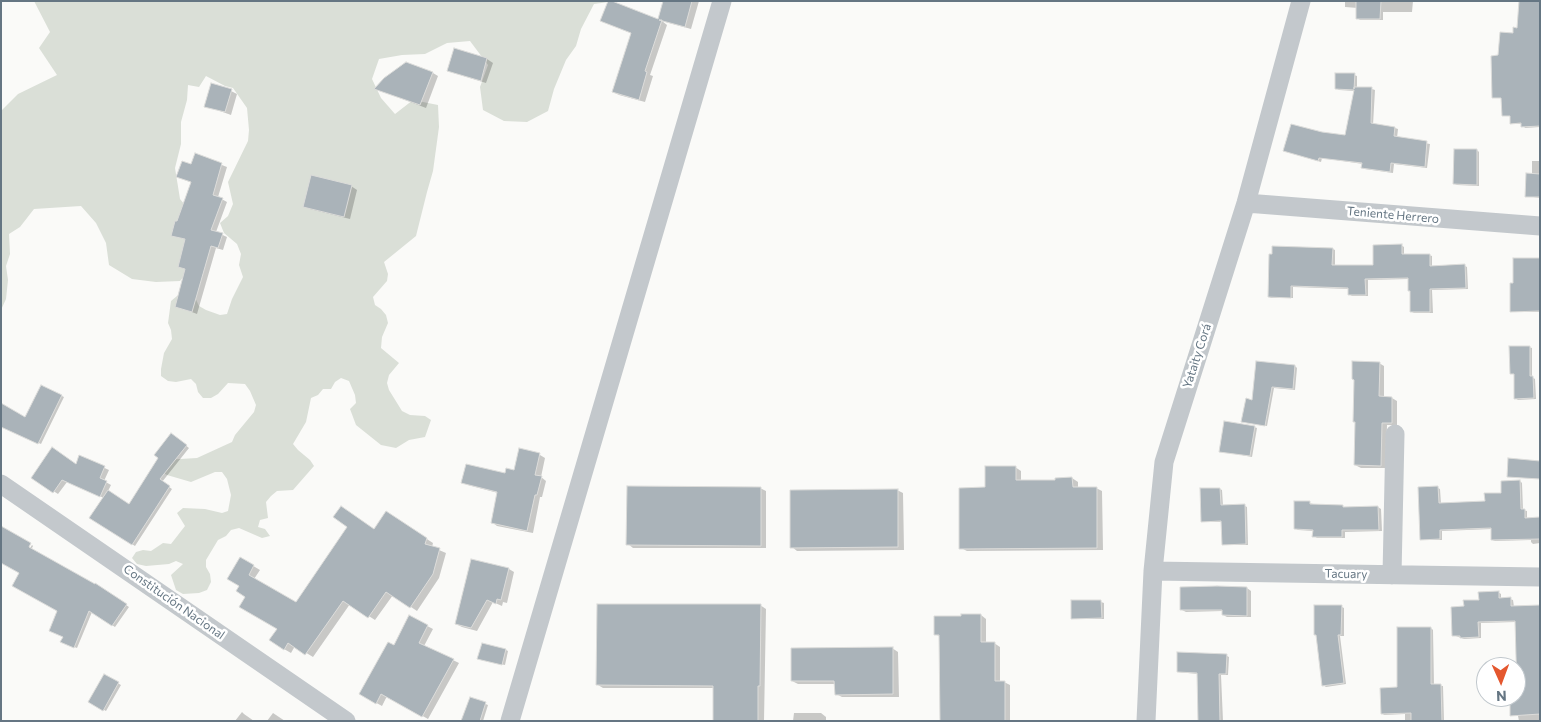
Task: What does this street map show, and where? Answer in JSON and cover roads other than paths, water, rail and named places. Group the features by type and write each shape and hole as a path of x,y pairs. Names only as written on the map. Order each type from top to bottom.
{"street":[{"path":"510,721 722,1"},
{"name":"Yataity Corá","path":"1146,721 1153,571 1164,462 1246,203 1301,1"},
{"name":"Teniente Herrero","path":"1246,203 1540,226"},
{"path":"1392,575 1395,434"},
{"name":"Constitución Nacional","path":"1,484 346,721"},
{"name":"Tacuary","path":"1153,571 1540,577"}]}
